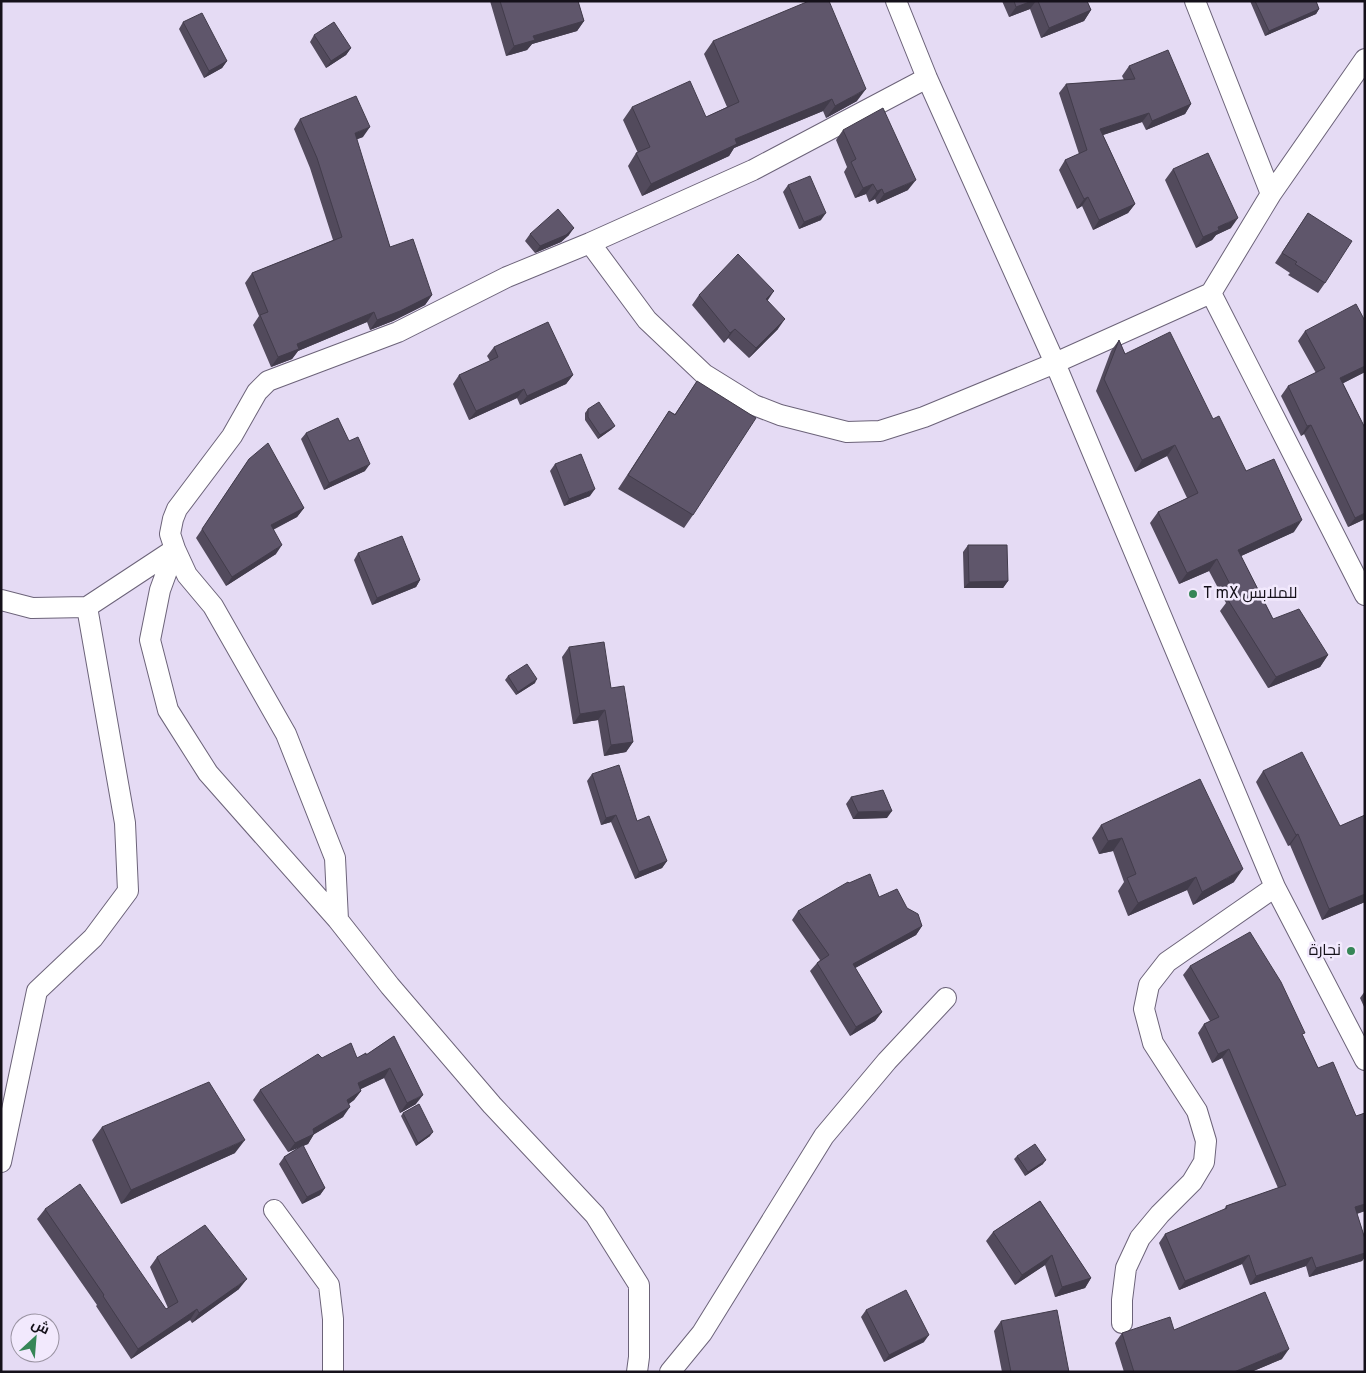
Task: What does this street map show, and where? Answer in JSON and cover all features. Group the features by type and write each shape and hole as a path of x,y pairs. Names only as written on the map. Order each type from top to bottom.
{"street":[{"path":"896,1 927,78 1055,363 1275,887 1365,1060"},
{"path":"1195,1 1271,194"},
{"path":"590,243 647,320 704,374 754,405 780,415 847,432 880,431 924,417 1055,363 1211,293 1271,194 1365,59"},
{"path":"338,920 335,858 286,734 214,606 187,575 170,534 177,509 232,436 257,392 268,381 398,332 507,277 590,243 753,170 927,78"},
{"path":"1211,293 1362,584"},
{"path":"1,600 32,608 87,607 175,549"},
{"path":"175,549 160,590 150,640 168,710 208,773 338,920 390,986 492,1105 595,1215 639,1285 639,1357 637,1372"},
{"path":"1,1162 37,991 93,938 128,891 125,823 87,607"},
{"path":"1122,1323 1122,1300 1126,1268 1140,1238 1160,1214 1192,1182 1204,1162 1206,1141 1197,1111 1153,1043 1144,1009 1149,985 1167,962 1275,887"},
{"path":"670,1372 702,1333 824,1136 887,1061 946,998"},
{"path":"274,1210 329,1285 333,1372"}],"building":[{"path":"500,1 578,1 584,21 533,36 535,40 514,46"},
{"path":"809,1 829,1 866,89 835,106 832,99 735,139 737,144 651,184 636,153 650,147 632,107 690,81 706,117 739,102 713,41"},
{"path":"1014,1 1032,1 1016,7"},
{"path":"1038,1 1087,1 1091,10 1049,28"},
{"path":"1255,1 1316,1 1319,9 1269,31"},
{"path":"202,13 227,61 209,71 183,22"},
{"path":"334,22 351,48 331,61 314,35"},
{"path":"1168,50 1191,104 1152,121 1149,113 1100,129 1135,204 1099,220 1088,197 1084,199 1065,160 1087,150 1066,84 1135,79 1129,66"},
{"path":"356,96 370,127 355,133 390,247 413,239 432,295 377,320 374,312 297,344 299,349 278,357 260,315 268,312 252,273 342,237 317,158 300,119"},
{"path":"883,108 916,180 884,194 882,189 877,191 873,184 863,188 851,162 856,159 843,130"},
{"path":"1208,153 1238,218 1218,227 1219,230 1203,237 1173,169"},
{"path":"810,176 826,213 804,222 788,185"},
{"path":"558,209 574,228 566,235 540,246 530,234"},
{"path":"1308,213 1352,241 1325,283 1295,264 1297,262 1282,253"},
{"path":"738,254 774,291 766,299 785,319 756,348 735,329 730,333 699,295"},
{"path":"1356,304 1365,321 1365,366 1340,378 1365,428 1365,513 1355,518 1311,425 1307,426 1288,386 1325,368 1305,331"},
{"path":"548,322 573,375 527,396 524,389 476,411 459,375 498,357 494,347"},
{"path":"1170,332 1213,419 1219,416 1246,471 1274,459 1302,520 1238,550 1273,619 1299,609 1328,655 1276,677 1228,600 1236,596 1217,559 1187,573 1158,512 1198,493 1175,445 1142,460 1104,379 1119,340 1125,354"},
{"path":"697,381 756,418 693,515 628,475 669,411 675,415"},
{"path":"599,402 615,426 600,435 588,417 588,409"},
{"path":"338,418 349,441 358,437 370,464 329,483 306,433"},
{"path":"268,443 304,508 271,525 282,545 232,577 202,529 249,459"},
{"path":"581,454 595,489 569,499 555,464"},
{"path":"402,536 420,580 377,598 358,553"},
{"path":"968,545 1007,545 1008,581 969,582"},
{"path":"604,642 611,688 624,686 633,742 611,745 605,710 580,714 569,647"},
{"path":"527,664 537,679 518,692 508,676"},
{"path":"1302,752 1340,826 1365,815 1365,894 1329,909 1298,834 1296,835 1263,771"},
{"path":"619,765 637,821 649,816 667,861 639,872 616,815 606,818 592,774"},
{"path":"1200,779 1243,869 1202,892 1196,877 1138,903 1127,878 1136,874 1122,838 1108,841 1101,825"},
{"path":"883,790 892,811 858,812 851,797"},
{"path":"870,874 879,897 897,889 907,908 918,914 922,926 853,964 882,1012 856,1027 817,963 829,955 798,911 848,882"},
{"path":"1250,932 1281,982 1305,1033 1302,1034 1318,1068 1333,1062 1356,1116 1365,1113 1365,1204 1355,1207 1365,1239 1365,1253 1316,1268 1312,1257 1256,1276 1249,1255 1185,1281 1165,1234 1227,1208 1226,1206 1286,1185 1229,1049 1218,1054 1204,1024 1219,1017 1190,966"},
{"path":"394,1036 423,1095 407,1103 390,1068 358,1083 361,1091 347,1100 350,1107 313,1129 314,1134 295,1143 260,1090 318,1054 322,1058 351,1043 357,1058 366,1053 366,1055"},
{"path":"209,1082 245,1140 131,1190 102,1127"},
{"path":"419,1104 433,1132 418,1143 403,1113"},
{"path":"1035,1144 1046,1160 1028,1172 1017,1156"},
{"path":"303,1145 325,1188 307,1197 284,1157"},
{"path":"80,1184 166,1309 178,1302 157,1257 205,1225 247,1279 199,1313 197,1309 138,1349 104,1295 45,1209"},
{"path":"1040,1201 1091,1278 1062,1287 1052,1255 1022,1275 993,1232"},
{"path":"906,1290 929,1335 889,1355 866,1310"},
{"path":"1265,1292 1289,1349 1234,1372 1134,1372 1122,1333 1170,1317 1174,1330"},
{"path":"1057,1310 1069,1372 1011,1372 1001,1321"}],"place":[{"name":"T mX للملابس","path":"1193,594"},
{"name":"نجارة","path":"1351,951"}]}
